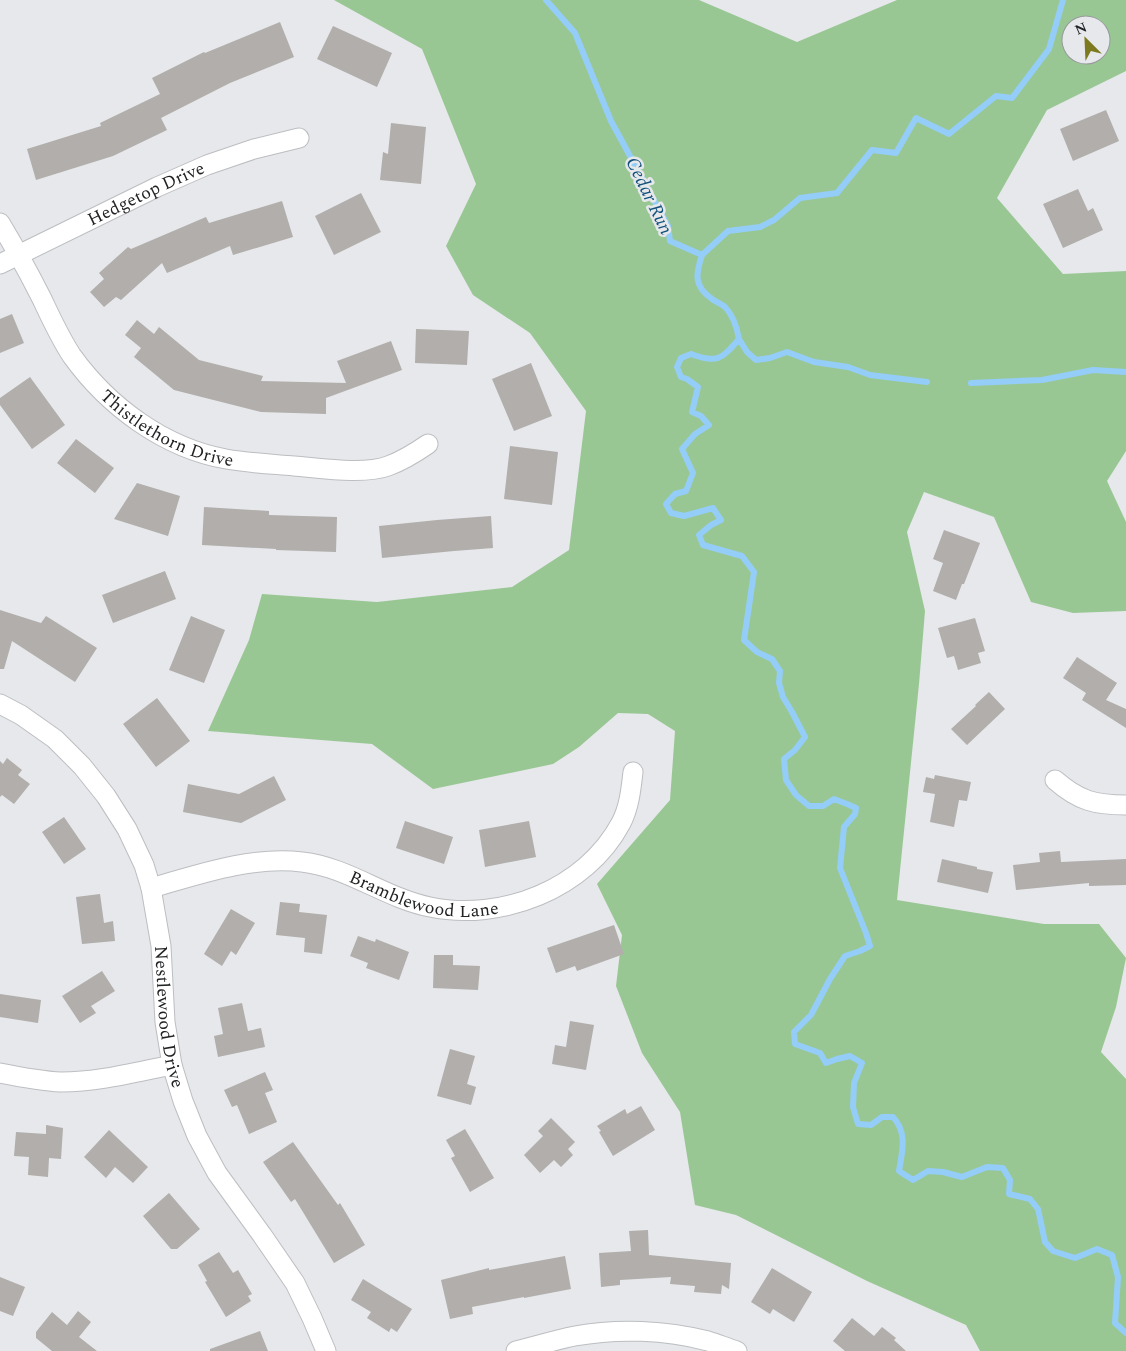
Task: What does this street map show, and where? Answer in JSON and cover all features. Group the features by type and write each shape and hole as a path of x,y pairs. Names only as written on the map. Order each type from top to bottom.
{"street":[{"name":"Hedgetop Drive","path":"0,264 157,187 207,165 254,149 299,138"},
{"name":"Thistlethorn Drive","path":"0,223 19,254 72,355 97,387 120,408 146,427 172,441 203,453 224,458 265,464 363,470 386,467 411,456 428,444"},
{"name":"Nestlewood Drive","path":"0,704 21,715 54,739 88,774 106,796 127,829 144,865 151,888 161,946 165,1022 172,1064 183,1101 197,1136 217,1173 262,1235 294,1284 312,1318 326,1351"},
{"name":"Bramblewood Lane","path":"151,888 222,868 259,861 284,860 304,862 335,870 408,902 431,908 464,911 510,906 534,898 574,875 592,861 610,842 622,822 630,797 633,772"},
{"path":"1055,780 1068,792 1087,801 1107,805 1126,804"},
{"path":"0,1073 30,1079 61,1082 99,1079 172,1064"},
{"path":"516,1351 576,1336 609,1332 670,1334 708,1341 737,1351"}],"green space":[{"path":"334,0 699,0 797,42 897,0 1126,0 1126,71 1047,110 997,198 1063,274 1126,271 1126,451 1107,481 1126,522 1126,611 1073,613 1031,602 994,517 924,492 907,532 925,611 897,900 1044,924 1099,924 1126,958 1116,1007 1101,1052 1126,1079 1126,1351 980,1351 966,1325 867,1281 736,1215 695,1205 680,1112 642,1053 616,986 622,935 597,884 670,800 675,731 648,714 618,713 579,747 553,764 433,789 372,744 208,731 249,640 262,594 377,602 512,587 569,550 586,411 530,333 473,295 446,246 476,184 422,49"}],"building":[{"path":"280,22 294,57 230,83 161,118 167,130 113,156 36,180 27,149 101,126 100,123 160,94 152,78 204,52"},
{"path":"333,26 392,53 377,87 317,59"},
{"path":"1106,110 1119,141 1073,161 1060,129"},
{"path":"391,123 426,127 421,184 380,180 383,152 388,154"},
{"path":"1078,189 1088,211 1093,208 1103,230 1063,248 1043,204"},
{"path":"361,193 381,232 334,255 315,216"},
{"path":"282,201 293,237 233,255 230,246 167,273 162,263 121,300 116,297 104,307 90,292 104,279 99,273 128,247 131,249 206,217 209,223"},
{"path":"12,314 24,343 0,353 0,319"},
{"path":"137,320 154,334 159,327 199,360 263,376 261,381 346,383 337,361 391,341 402,370 326,398 326,414 261,412 174,390 134,357 141,348 125,335"},
{"path":"416,329 469,331 467,365 415,363"},
{"path":"531,363 552,416 514,431 492,379"},
{"path":"30,377 65,425 32,449 0,405 0,398"},
{"path":"76,439 114,468 95,493 57,463"},
{"path":"510,446 558,452 552,505 504,499"},
{"path":"137,483 180,496 168,536 114,519"},
{"path":"204,507 269,511 269,515 337,517 336,552 202,545"},
{"path":"491,516 493,548 382,558 379,526"},
{"path":"944,530 980,543 956,600 933,591 943,563 933,559"},
{"path":"165,571 176,599 113,623 102,595"},
{"path":"0,610 41,623 46,616 97,648 75,682 12,641 4,669 0,669"},
{"path":"191,616 225,630 204,683 169,670"},
{"path":"975,618 985,651 978,653 981,663 958,670 954,656 947,658 938,628"},
{"path":"1077,657 1117,683 1106,700 1126,709 1126,728 1082,700 1086,693 1063,678"},
{"path":"989,692 1005,709 967,745 951,729"},
{"path":"157,698 190,741 156,767 123,724"},
{"path":"7,758 22,770 18,775 30,784 14,804 2,795 0,797 0,761 3,764"},
{"path":"935,775 971,782 967,801 959,800 954,827 930,822 935,794 923,792 926,777 934,779"},
{"path":"274,776 286,800 241,823 183,812 188,784 239,794"},
{"path":"64,817 86,849 64,864 42,832"},
{"path":"405,821 453,837 444,864 396,848"},
{"path":"529,821 536,857 485,867 479,830"},
{"path":"1060,851 1061,862 1126,859 1126,885 1089,886 1089,883 1016,890 1013,865 1040,862 1039,853"},
{"path":"942,859 993,872 988,893 937,882"},
{"path":"100,894 104,923 113,921 115,941 82,944 76,897"},
{"path":"280,902 300,904 299,912 327,915 322,954 304,952 305,938 276,935"},
{"path":"231,909 255,923 236,955 231,951 222,966 204,954"},
{"path":"614,925 624,954 577,971 575,966 556,973 547,948"},
{"path":"358,936 375,942 376,939 409,952 399,980 366,968 368,963 350,956"},
{"path":"434,955 453,955 453,965 480,966 478,990 433,988"},
{"path":"102,971 115,991 91,1006 96,1013 80,1023 62,996"},
{"path":"0,994 41,1000 38,1023 0,1017"},
{"path":"242,1003 248,1031 261,1028 265,1047 218,1057 214,1036 223,1034 218,1008"},
{"path":"570,1021 594,1025 586,1070 552,1064 555,1045 566,1047"},
{"path":"450,1049 475,1056 467,1084 476,1087 471,1105 437,1096"},
{"path":"265,1072 273,1090 265,1093 277,1122 249,1134 237,1105 232,1107 224,1090"},
{"path":"641,1106 655,1130 613,1156 597,1126 625,1109 627,1114"},
{"path":"551,1118 575,1142 568,1149 573,1155 561,1167 554,1160 540,1173 524,1155 543,1136 538,1131"},
{"path":"46,1125 63,1128 61,1159 49,1158 48,1177 28,1175 29,1157 14,1156 16,1132 46,1134"},
{"path":"465,1129 494,1178 470,1192 451,1158 455,1156 446,1140"},
{"path":"109,1130 148,1167 133,1183 115,1167 106,1178 84,1157"},
{"path":"293,1142 338,1205 340,1203 365,1245 334,1263 295,1199 291,1202 263,1162"},
{"path":"169,1193 200,1229 177,1249 171,1249 143,1216"},
{"path":"648,1230 649,1255 731,1263 729,1289 722,1285 721,1294 694,1292 695,1286 670,1284 671,1277 620,1280 620,1285 601,1287 599,1253 631,1251 629,1231"},
{"path":"219,1252 233,1273 238,1270 252,1294 248,1296 251,1301 226,1317 205,1282 207,1281 198,1265"},
{"path":"565,1256 571,1289 472,1307 473,1314 450,1319 441,1280 489,1268 489,1270"},
{"path":"772,1268 812,1292 794,1322 773,1309 770,1314 751,1302"},
{"path":"0,1277 25,1287 13,1316 0,1311"},
{"path":"363,1279 412,1309 397,1332 391,1328 389,1332 367,1318 371,1312 351,1300"},
{"path":"78,1311 91,1322 79,1337 97,1351 52,1351 36,1338 36,1332 52,1312 67,1325"},
{"path":"852,1318 874,1336 882,1327 896,1338 894,1340 906,1351 845,1351 833,1341"},
{"path":"260,1331 268,1351 210,1351 210,1349"}],"waterway":[{"name":"Cedar Run","path":"546,0 575,33 611,121 668,226 670,241 702,255 728,231 760,227 774,220 800,198 837,193 872,150 896,153 916,118 949,134 996,96 1012,98 1049,49 1063,0"},
{"path":"702,255 698,268 699,284 706,294 724,306 731,314 739,339 728,351 718,358 707,359 691,354 681,358 677,367 681,377 698,387 692,412 701,416 709,425 695,434 682,449 693,473 686,491 675,494 666,504 671,513 684,516 713,508 721,520 711,525 699,535 703,545 742,556 754,572 744,640 757,652 772,659 780,671 779,683 783,697 805,737 795,750 784,759 786,780 796,795 809,806 823,806 834,799 856,808 855,814 844,827 840,868 870,946 845,956 830,979 811,1015 794,1032 795,1044 820,1053 826,1063 850,1056 862,1063 854,1083 853,1107 858,1124 871,1125 882,1117 893,1117 901,1130 903,1143 899,1171 913,1180 928,1171 943,1172 962,1177 987,1167 1003,1168 1010,1180 1009,1194 1030,1199 1038,1209 1045,1242 1053,1251 1075,1258 1097,1249 1112,1255 1118,1277 1115,1323 1126,1333"},
{"path":"739,339 747,352 756,360 770,358 787,352 814,362 848,367 870,375 927,382"},
{"path":"971,383 1042,380 1093,370 1126,372"}]}
